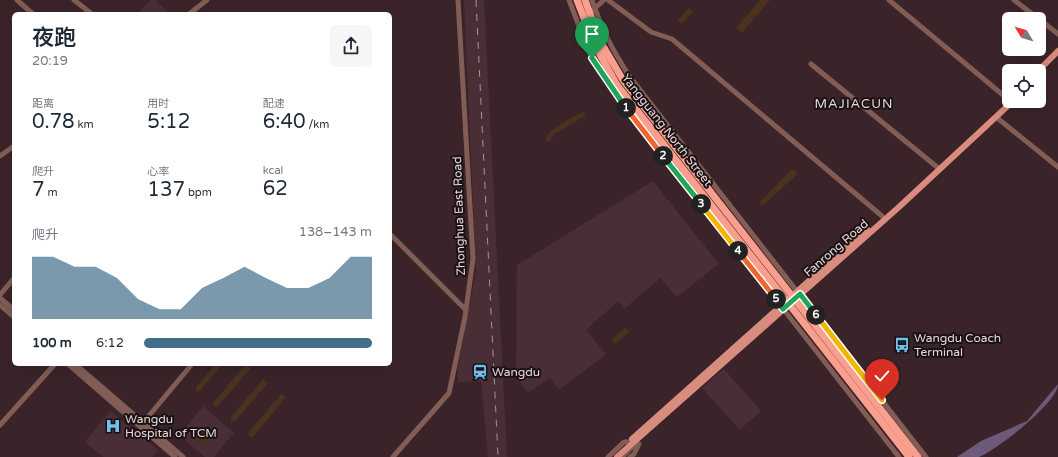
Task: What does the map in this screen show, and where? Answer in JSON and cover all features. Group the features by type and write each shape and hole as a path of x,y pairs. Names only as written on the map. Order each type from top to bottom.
{"highway":[{"name":"Yangguang North Street","path":"577,0 594,44 617,85 790,300"},
{"name":"Yangguang North Street","path":"584,0 607,54 623,80 790,300"},
{"path":"790,300 908,457"},
{"path":"790,300 918,457"}],"main road":[{"path":"1046,64 1058,51"},
{"name":"Fanrong Road","path":"617,457 1002,107"},
{"name":"Fanrong Road","path":"614,457 629,442 1006,108"}],"street":[{"path":"17,0 31,12"},
{"path":"74,0 89,12"},
{"path":"191,12 206,0"},
{"name":"Zhonghua East Road","path":"393,457 447,396 466,310 473,259 458,0"},
{"path":"570,0 586,45 607,82 790,300 926,457"},
{"path":"592,0 606,38 630,77 790,300 898,457"},
{"path":"589,13 604,0"},
{"path":"608,0 651,32 672,39 882,216"},
{"path":"889,0 1002,94"},
{"path":"1014,0 1030,12"},
{"path":"1046,25 1058,34"},
{"path":"811,64 937,167"},
{"path":"996,117 1058,167"},
{"path":"0,156 12,147"},
{"path":"392,236 466,310"},
{"path":"0,294 12,280"},
{"path":"0,298 12,308"},
{"path":"0,305 12,315"},
{"path":"0,425 52,366"},
{"path":"70,366 175,457"},
{"path":"77,366 183,457"},
{"path":"143,423 190,366"},
{"path":"622,457 642,435"},
{"path":"630,457 634,454 642,435"},
{"path":"608,457 624,442 629,442"}],"shaded area":[{"path":"150,0 155,0 168,12 139,12"},
{"path":"464,0 484,0 507,457 488,457 481,381 458,382 458,366 476,272"},
{"path":"760,0 770,0 742,33 736,28"},
{"path":"689,8 693,12 682,24 678,20"},
{"path":"583,112 585,113 585,116 554,134 551,140 546,142 547,137 554,129"},
{"path":"791,170 796,171 797,174 764,205 761,206 760,202"},
{"path":"653,181 719,264 677,297 660,278 624,309 618,301 586,330 606,354 559,390 550,378 528,393 516,376 517,265"},
{"path":"626,327 629,332 614,343 612,339"},
{"path":"214,366 221,366 199,392 196,391 196,387"},
{"path":"244,366 248,366 251,368 218,406 214,406 213,403"},
{"path":"724,369 761,411 740,430 702,388"},
{"path":"263,379 268,383 235,421 231,421 231,417"},
{"path":"1058,384 1055,392 1048,402 1037,414 999,445 979,457 957,457 981,441 1027,421"},
{"path":"281,394 286,397 253,437 250,437 248,435 249,432"},
{"path":"203,406 234,433 214,457 205,457 179,435"},
{"name":"Wangdu Hospital of TCM","path":"110,411 158,450 152,457 104,457 85,442"},
{"path":"203,431 207,433 209,437 207,441 203,443 199,441 197,437 199,433"}],"railway":[{"path":"476,0 498,457"}],"place":[{"name":"Wangdu Coach Terminal","path":"902,345"},
{"name":"Wangdu","path":"480,372"},
{"name":"Wangdu Hospital of TCM","path":"113,426"}],"district":[{"name":"MAJIACUN","path":"854,104"}],"route":[{"path":"592,58 629,113 783,309 800,294 882,400"}]}
